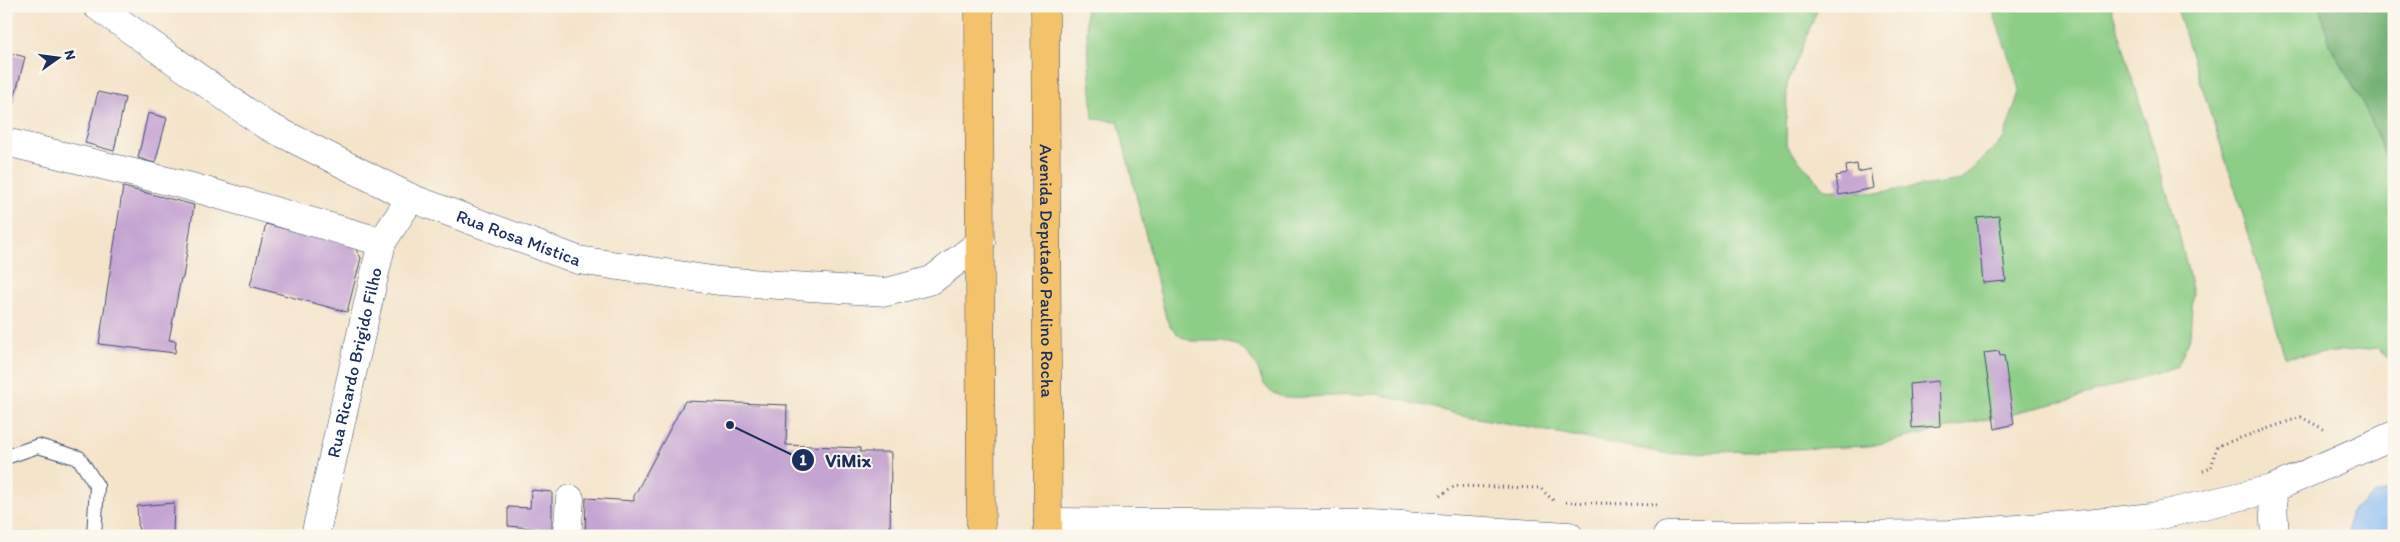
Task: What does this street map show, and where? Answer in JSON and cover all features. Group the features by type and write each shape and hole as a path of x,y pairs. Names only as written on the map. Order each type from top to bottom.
{"main road":[{"path":"979,6 981,536"},
{"name":"Avenida Deputado Paulino Rocha","path":"1045,6 1048,529"}],"street":[{"name":"Rua Rosa Mística","path":"97,6 264,124 411,198 578,260 718,281 887,292 932,280 981,242"},
{"path":"6,142 188,186 382,242"},
{"name":"Rua Ricardo Brigido Filho","path":"316,536 382,242 411,198"},
{"path":"1667,536 1950,534 2076,525 2152,517 2272,489 2394,435"},
{"path":"2272,489 2275,536"},
{"path":"567,536 570,499"},
{"path":"1048,529 1370,524 1569,536"}],"lane":[{"path":"6,457 38,446 79,458 97,486 94,536"}],"path":[{"path":"2196,473 2211,468 2217,446 2301,417 2330,432"},
{"path":"1435,500 1455,486 1540,488 1553,502 1662,505"}],"green space":[{"path":"1085,6 1819,6 1787,85 1786,145 1824,189 1876,193 1961,180 2004,138 2020,89 1991,6 2111,6 2178,229 2193,293 2190,335 2178,366 2070,400 1870,446 1669,454 1457,414 1377,394 1285,398 1271,392 1263,383 1256,365 1248,354 1238,346 1223,341 1191,341 1180,336 1171,328 1166,318 1118,121 1093,119"},
{"path":"2176,6 2320,6 2330,45 2363,104 2394,175 2394,364 2378,348 2285,357 2241,208"},
{"path":"2320,6 2394,6 2394,175 2363,104 2330,45"}],"water":[{"path":"2394,489 2394,536 2348,536 2349,513 2376,494"}],"building":[{"path":"6,52 25,57 7,127 6,127"},
{"path":"98,92 125,98 114,151 85,143"},
{"path":"148,113 167,118 155,163 138,158"},
{"path":"1857,164 1858,172 1871,169 1874,188 1839,195 1836,176 1847,174 1846,166"},
{"path":"123,187 194,205 183,278 181,278 169,340 176,341 175,353 99,344"},
{"path":"1999,216 2006,281 1983,283 1977,218"},
{"path":"266,224 354,246 361,258 347,312 250,286"},
{"path":"1999,351 2000,356 2004,355 2014,424 1995,429 1984,353"},
{"path":"1938,381 1940,426 1912,428 1910,384"},
{"path":"685,401 787,405 786,445 860,448 860,452 891,452 890,536 585,536 586,498 634,501 634,496"},
{"path":"531,490 552,492 552,530 508,526 508,507 530,508"},
{"path":"174,503 173,536 139,536 137,506"},
{"path":"6,534 34,534 34,536 6,536"}],"place":[{"name":"ViMix","path":"730,425"}]}
